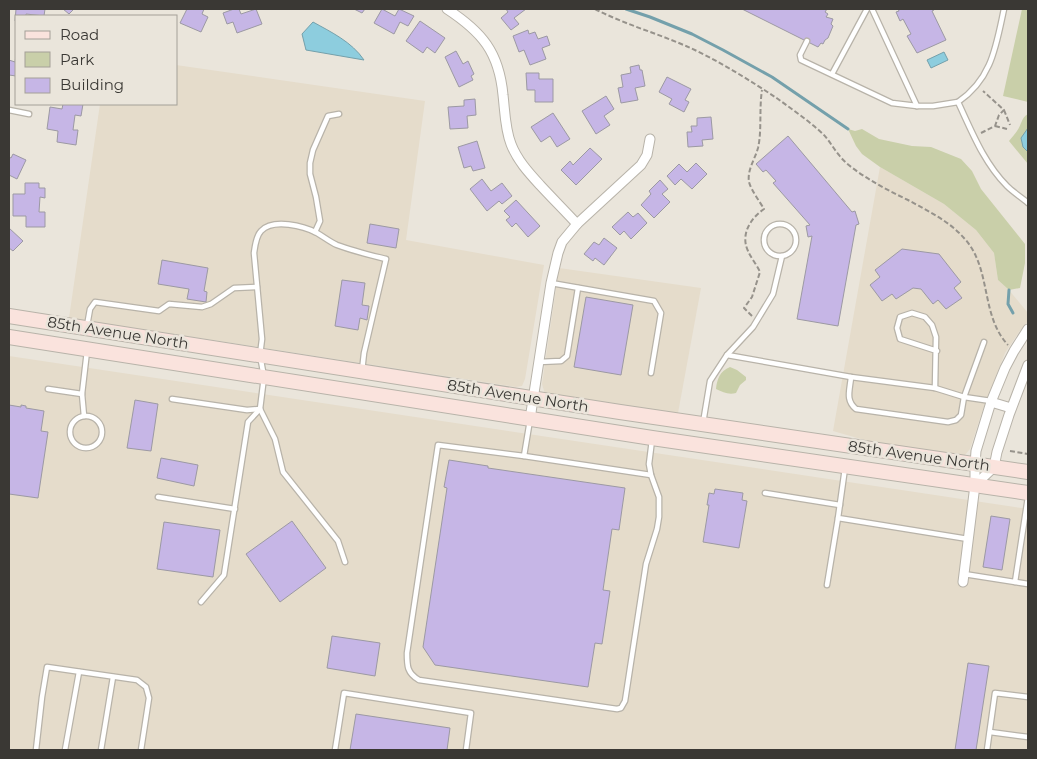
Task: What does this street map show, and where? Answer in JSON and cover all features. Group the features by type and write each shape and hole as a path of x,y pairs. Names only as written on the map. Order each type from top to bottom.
{"main road":[{"name":"85th Avenue North","path":"9,316 533,398 1028,472"},
{"name":"85th Avenue North","path":"9,337 652,438 975,485 1028,495"}],"street":[{"path":"447,9 474,28 486,42 500,74 507,130 512,146 520,160 577,224"},
{"path":"530,419 551,284 562,242 577,224 641,165 647,155 650,139"},
{"path":"963,578 975,485 976,451 1004,368 1028,329"},
{"path":"975,485 994,467 1011,408 1028,365"},
{"path":"991,402 1011,408"}],"lane":[{"path":"832,74 867,9"},
{"path":"872,9 917,106"},
{"path":"807,41 800,55 802,60 892,103 933,106 958,102 968,96 978,86 986,73 996,50 1004,9"},
{"path":"958,102 976,142 988,162 1008,186 1028,203"},
{"path":"9,110 29,114"},
{"path":"315,232 320,221 310,174 310,163 313,150 328,116 339,114"},
{"path":"345,562 338,541 283,472 275,439 260,409 264,377 260,355 262,339 254,253 261,230 281,223 291,225 315,232 335,244 359,253 386,259 364,352 362,371"},
{"path":"780,224 794,231 796,236 795,247 792,251 782,256 772,254 764,242 766,232 780,224"},
{"path":"703,424 710,381 727,355 757,322 773,294 782,256"},
{"path":"551,284 654,301 661,313 651,373"},
{"path":"87,328 90,309 95,302 159,311 169,304 202,307 211,304 234,288 257,286"},
{"path":"539,362 561,361 567,356 578,288"},
{"path":"935,388 936,351 936,337 932,325 925,317 912,313 900,317 897,328 900,340 936,351"},
{"path":"852,377 849,396 850,404 856,409 948,422 956,420 961,415 964,397 984,342"},
{"path":"84,416 82,394 88,349"},
{"path":"727,355 852,377 935,388 964,397 991,402"},
{"path":"48,389 82,394"},
{"path":"172,399 247,410 260,409"},
{"path":"201,602 224,575 248,422 260,409"},
{"path":"84,416 94,418 101,426 101,437 94,446 78,446 74,443 70,434 72,424 79,417 84,416"},
{"path":"524,456 530,419"},
{"path":"651,475 438,445 407,653 408,669 412,676 419,680 617,709 621,708 625,701 647,558 658,529 659,497 649,464 652,438"},
{"path":"827,585 846,466"},
{"path":"765,493 840,505"},
{"path":"1015,582 1028,495"},
{"path":"158,496 235,509"},
{"path":"838,518 968,539"},
{"path":"963,578 1028,584"},
{"path":"36,750 47,667 137,680 146,687 148,698 141,750"},
{"path":"65,750 79,672"},
{"path":"101,750 113,677"},
{"path":"987,750 995,693 1028,698"},
{"path":"335,750 344,694 471,713 466,750"},
{"path":"990,732 1028,738"}],"path":[{"path":"595,9 621,22 696,51 777,98 824,135 838,155 857,172 939,217 960,233 976,255 983,274 994,321 1000,334 1010,347"},
{"path":"757,322 744,308 752,297 760,272 747,250 745,239 748,226 755,215 764,209 749,182 750,170 758,149 762,89"},
{"path":"983,92 1004,110 1010,125"},
{"path":"995,126 999,115 1004,110"},
{"path":"981,133 995,126 1007,129"},
{"path":"1010,452 1028,454"}],"shaded area":[{"path":"178,65 425,101 406,240 544,265 525,379 522,386 516,387 69,318 100,105 178,105"},
{"path":"880,167 944,204 976,230 994,253 998,280 1028,313 1028,321 1005,353 970,449 961,457 878,444 833,431"},
{"path":"559,268 701,288 678,413 553,398 545,394 542,384"},
{"path":"9,356 1028,509 1028,750 9,750"}],"green space":[{"path":"1022,9 1028,9 1028,102 1003,96"},
{"path":"1028,114 1028,164 1009,141 1024,117"},
{"path":"848,129 855,131 862,129 879,139 912,146 931,147 961,159 972,171 981,189 1025,244 1025,263 1020,288 1009,290 998,280 994,253 976,230 944,204 880,167 862,154"},
{"path":"730,367 746,377 746,380 740,385 736,393 733,394 716,389 720,376"}],"water":[{"path":"313,22 354,48 364,60 306,50 302,34"},
{"path":"944,52 948,60 931,68 927,60"},
{"path":"1028,128 1028,152 1023,147 1021,138"}],"building":[{"path":"16,9 45,9 44,15 16,15"},
{"path":"63,9 74,9 69,14"},
{"path":"187,9 204,9 202,14 208,17 201,32 180,23"},
{"path":"239,9 241,14 256,9 262,24 237,33 233,22 227,24 223,13"},
{"path":"354,9 365,9 362,13"},
{"path":"382,9 395,16 399,9 414,16 408,26 400,22 394,34 374,23"},
{"path":"506,9 526,9 514,18 519,24 511,30 501,18 508,12"},
{"path":"742,9 827,9 825,12 828,14 826,17 833,19 831,24 833,26 828,38 818,47"},
{"path":"898,9 933,9 932,11 946,40 917,53 907,36 911,34 903,19 900,21 896,12 899,11"},
{"path":"420,21 445,38 435,53 427,47 423,53 406,41"},
{"path":"528,30 529,34 535,32 538,39 547,36 550,45 542,48 546,59 530,65 524,50 519,52 513,36"},
{"path":"456,51 463,64 468,61 474,74 471,76 473,80 459,87 445,57"},
{"path":"9,60 15,62 15,76 9,75"},
{"path":"639,65 640,70 642,70 645,86 635,88 638,100 621,103 618,88 623,87 621,75 631,73 630,67"},
{"path":"526,73 539,73 539,79 553,79 553,102 535,102 535,90 527,90"},
{"path":"667,77 691,89 685,100 689,102 684,112 669,104 672,99 659,92"},
{"path":"606,96 614,109 604,116 610,125 596,134 582,111"},
{"path":"475,99 476,115 467,116 468,128 450,129 448,107 464,106 464,100"},
{"path":"63,105 83,105 81,116 75,115 73,130 78,130 76,145 57,142 58,131 47,129 50,107 62,109"},
{"path":"553,113 570,139 557,147 550,136 541,142 531,127"},
{"path":"711,117 713,139 702,140 703,146 688,147 687,132 692,132 691,126 697,126 697,118"},
{"path":"788,136 852,212 855,211 859,224 856,225 838,326 797,319 812,236 808,237 806,226 810,225 773,183 776,181 766,170 763,172 756,164"},
{"path":"477,141 485,168 473,171 471,166 464,168 458,147"},
{"path":"590,148 602,159 576,185 561,170 570,161 573,165"},
{"path":"13,154 26,160 17,179 9,175 9,157 11,158"},
{"path":"696,163 707,174 692,189 681,179 675,185 667,176 679,164 687,172"},
{"path":"482,179 491,191 502,183 512,196 502,204 499,201 487,211 470,189"},
{"path":"660,180 668,189 662,194 670,202 654,218 641,205 651,194 649,191"},
{"path":"25,183 39,183 39,188 45,188 45,198 40,197 39,212 45,212 45,227 26,227 26,216 13,216 13,194 25,194"},
{"path":"516,200 540,226 528,237 516,223 512,227 506,220 510,217 504,211"},
{"path":"628,212 633,217 638,213 647,223 631,239 624,231 620,235 612,227"},
{"path":"370,224 399,229 396,248 367,243"},
{"path":"9,228 23,241 13,251 9,248"},
{"path":"604,238 617,248 604,265 595,258 593,261 584,254 594,242 599,245"},
{"path":"902,249 939,254 961,282 954,288 962,298 946,309 938,300 933,304 921,289 913,288 896,299 892,294 882,301 870,285 880,277 875,270"},
{"path":"162,260 208,268 204,291 207,292 206,302 187,299 189,289 158,284"},
{"path":"342,280 365,283 362,305 369,306 367,320 360,318 358,330 335,326"},
{"path":"586,297 633,305 621,375 574,367"},
{"path":"135,400 158,404 151,451 127,448"},
{"path":"9,405 21,407 21,405 26,406 26,408 44,411 41,431 48,432 38,498 9,494"},
{"path":"161,458 198,465 194,486 157,478"},
{"path":"449,460 488,466 488,468 625,488 619,530 612,529 603,590 610,591 602,644 595,643 588,687 435,665 423,647 447,488 444,487"},
{"path":"715,489 743,493 742,500 747,501 739,548 703,542 709,493 714,494"},
{"path":"991,516 1010,519 1002,570 983,567"},
{"path":"292,521 326,568 280,602 246,554"},
{"path":"164,522 220,530 213,577 157,569"},
{"path":"332,636 380,643 375,676 327,668"},
{"path":"968,663 989,666 976,750 955,750"},
{"path":"356,714 450,728 447,750 350,750"}],"waterway":[{"path":"626,9 692,34 723,50 772,77 848,129"},
{"path":"1009,290 1008,304 1013,313"}]}
